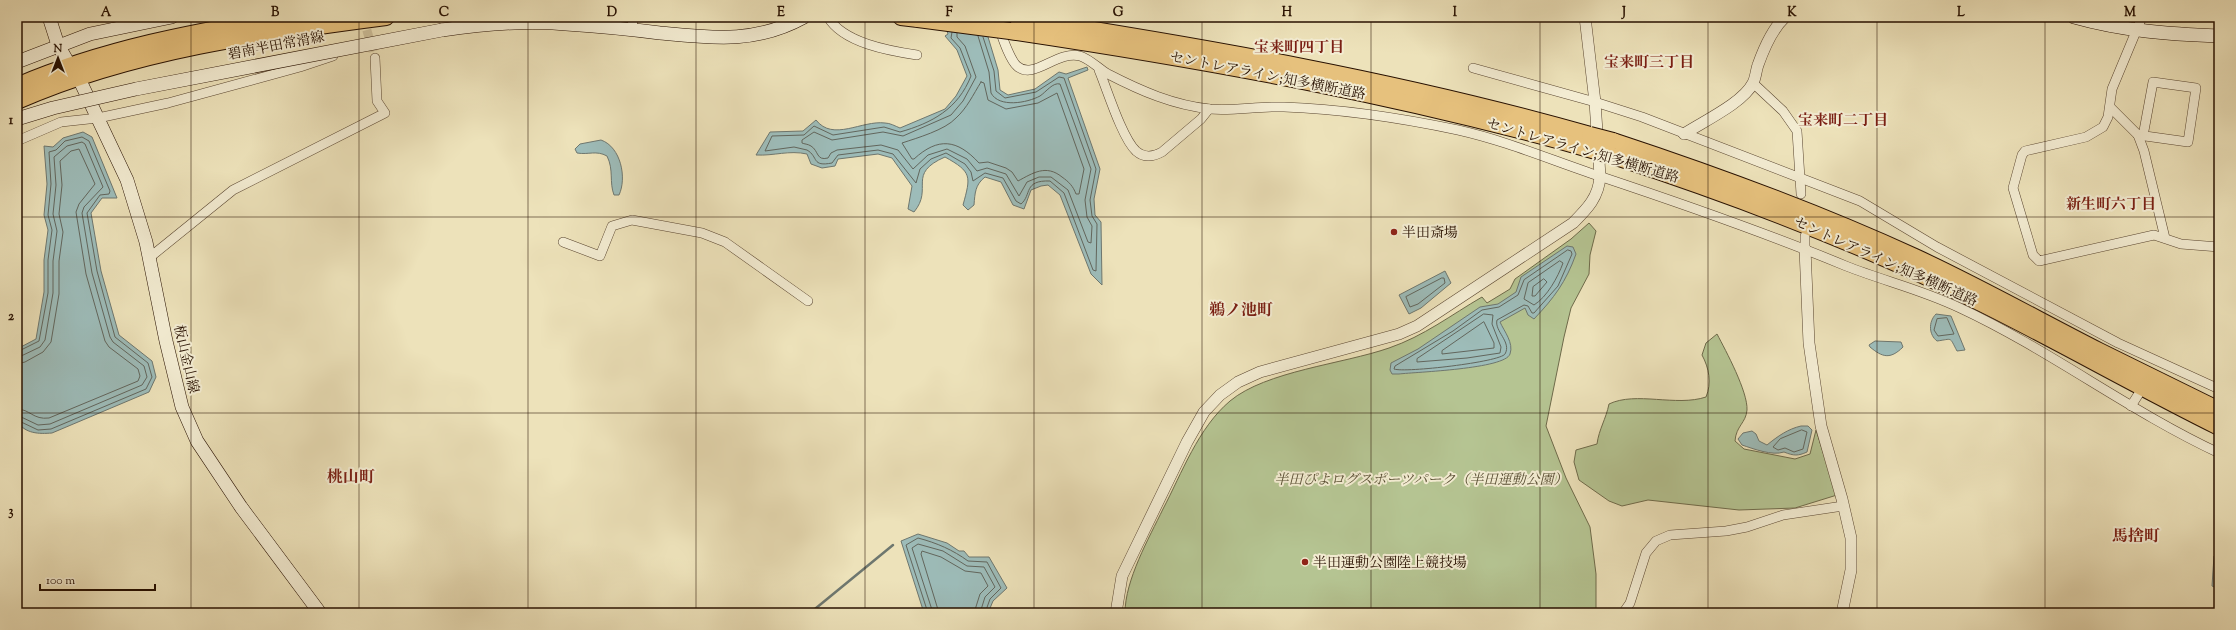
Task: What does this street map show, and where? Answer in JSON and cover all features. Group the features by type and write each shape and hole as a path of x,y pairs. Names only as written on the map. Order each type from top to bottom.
{"highway":[{"path":"17,86 55,71 157,42 288,17"},
{"path":"18,110 95,72 174,52 270,33 386,17"},
{"name":"セントレアライン;知多横断道路","path":"901,17 1011,24 1185,45 1366,80 1502,111 1589,142 1749,187 1833,220 1994,294 2098,351 2219,410"},
{"name":"セントレアライン;知多横断道路","path":"1613,149 1848,241 1980,302 2146,392 2219,427"}],"main road":[{"path":"49,17 58,45 66,59"},
{"path":"17,62 58,45 109,30 172,17"},
{"name":"碧南半田常滑線","path":"18,110 53,108 136,89 442,30 470,26 539,22 633,23 696,36 741,38 775,31 804,17"},
{"path":"2074,17 2135,31 2219,36"},
{"name":"板山金山線","path":"82,85 127,180 146,242 182,407 197,441 244,512 320,613"}],"street":[{"path":"828,17 835,26 862,42 894,52 917,55"},
{"path":"995,17 1017,66 1024,70 1036,70 1051,60 1066,56 1079,56 1099,70 1157,97 1185,106 1209,108 1284,107 1376,116 1449,129 1511,143 1600,176 1712,213 1805,248 1850,268 1918,290 1961,308 2044,353 2131,406 2219,453"},
{"path":"1116,613 1122,576 1128,563 1187,442 1204,412 1220,395 1238,382 1260,372 1399,334 1417,326 1573,223 1594,199 1599,187 1600,176 1595,102 1585,17"},
{"path":"1684,134 1723,110 1740,97 1753,83 1758,65 1772,33 1785,17"},
{"path":"2142,17 2112,89 2108,117 2103,127 2096,133 2086,137 2025,151 2022,155 2013,188 2033,255 2039,261 2154,235 2181,244 2219,247"},
{"path":"17,141 61,122 98,118 168,103 300,67 361,46"},
{"path":"149,258 233,190 385,113 377,101 375,58"},
{"path":"1473,68 1595,102 1860,201 1936,247 2153,363 2219,389"},
{"path":"1099,70 1118,118 1130,141 1136,151 1147,156 1156,156 1162,152 1201,119 1209,108"},
{"path":"2110,107 2141,136 2188,142 2196,88 2153,82 2141,136 2165,238"},
{"path":"1753,83 1783,111 1797,131 1799,178 1802,194"},
{"path":"563,242 600,256 612,226 632,220 702,233 725,242 808,301"},
{"path":"1805,236 1809,343 1821,426 1850,530 1852,555 1842,613"},
{"path":"2131,406 2138,395"},
{"path":"1623,613 1630,603 1646,553 1656,541 1670,535 1726,531 1747,527 1783,515 1843,506"}],"green space":[{"name":"半田ぴよログスポーツパーク（半田運動公園）","path":"1589,223 1596,231 1590,255 1589,274 1571,308 1546,426 1566,478 1590,527 1596,574 1596,613 1125,613 1126,600 1133,573 1184,466 1209,424 1230,401 1245,391 1284,375 1370,354 1402,343 1414,338 1482,297 1487,303 1510,289 1515,279 1571,239"},
{"path":"1717,334 1736,372 1746,402 1747,410 1745,418 1737,432 1735,441 1744,449 1795,459 1810,454 1816,430 1837,495 1795,508 1739,510 1648,500 1622,506 1609,501 1579,480 1574,462 1576,450 1597,444 1609,404 1620,400 1631,399 1694,400 1706,397 1709,386 1709,376 1702,355 1706,343"}],"water":[{"path":"942,17 982,17 998,70 1000,90 1008,95 1035,89 1059,72 1066,74 1087,67 1088,70 1068,78 1100,169 1094,199 1095,215 1101,222 1102,285 1091,274 1060,195 1048,185 1031,190 1024,209 1013,205 1001,182 985,177 977,186 974,205 968,210 963,205 968,181 965,171 945,157 933,163 923,176 922,196 914,212 908,209 912,186 892,158 878,154 838,159 835,166 822,168 811,164 807,154 788,153 756,155 770,132 803,131 816,120 823,126 839,130 876,123 885,123 900,128 945,109 956,96 967,76 957,50 945,36 948,34"},
{"path":"83,132 92,137 117,198 102,198 91,213 101,271 119,335 152,361 156,377 149,392 52,433 37,433 28,431 17,421 17,349 36,339 44,292 44,260 48,230 44,215 47,184 44,146 53,147 63,138"},
{"path":"601,140 608,144 618,156 622,172 619,195 614,195 607,156 599,153 577,153 575,149 580,144"},
{"path":"1567,246 1573,247 1576,254 1568,273 1559,289 1534,319 1528,315 1525,308 1500,322 1511,346 1510,354 1504,359 1493,363 1459,369 1392,374 1390,370 1391,363 1418,349 1480,307 1498,304 1516,292 1521,277"},
{"path":"1445,271 1451,283 1421,308 1409,314 1399,295"},
{"path":"1936,314 1951,316 1965,350 1957,351 1953,343 1948,339 1937,341 1934,338 1930,328 1933,317"},
{"path":"1875,341 1901,342 1903,347 1894,354 1886,356 1878,353 1870,347 1869,345"},
{"path":"1801,426 1808,426 1812,430 1807,452 1798,455 1784,452 1763,452 1742,445 1738,439 1743,433 1752,431 1756,434 1759,441 1767,445 1783,433"},
{"path":"918,534 947,543 959,551 964,551 969,557 989,557 1007,588 993,601 988,613 924,613 901,541"},
{"path":"2217,554 2219,555 2219,589 2212,586 2214,556"}],"waterway":[{"path":"810,613 893,545"}],"tunnel":[{"path":"363,17 375,58"}],"place":[{"name":"半田斎場","path":"1394,232"},
{"name":"半田運動公園陸上競技場","path":"1305,562"}],"district":[{"name":"宝来町四丁目","path":"1299,47"},
{"name":"宝来町三丁目","path":"1649,62"},
{"name":"宝来町二丁目","path":"1843,120"},
{"name":"新生町六丁目","path":"2111,204"},
{"name":"鵜ノ池町","path":"1241,309"},
{"name":"桃山町","path":"351,476"},
{"name":"馬捨町","path":"2136,535"}]}
